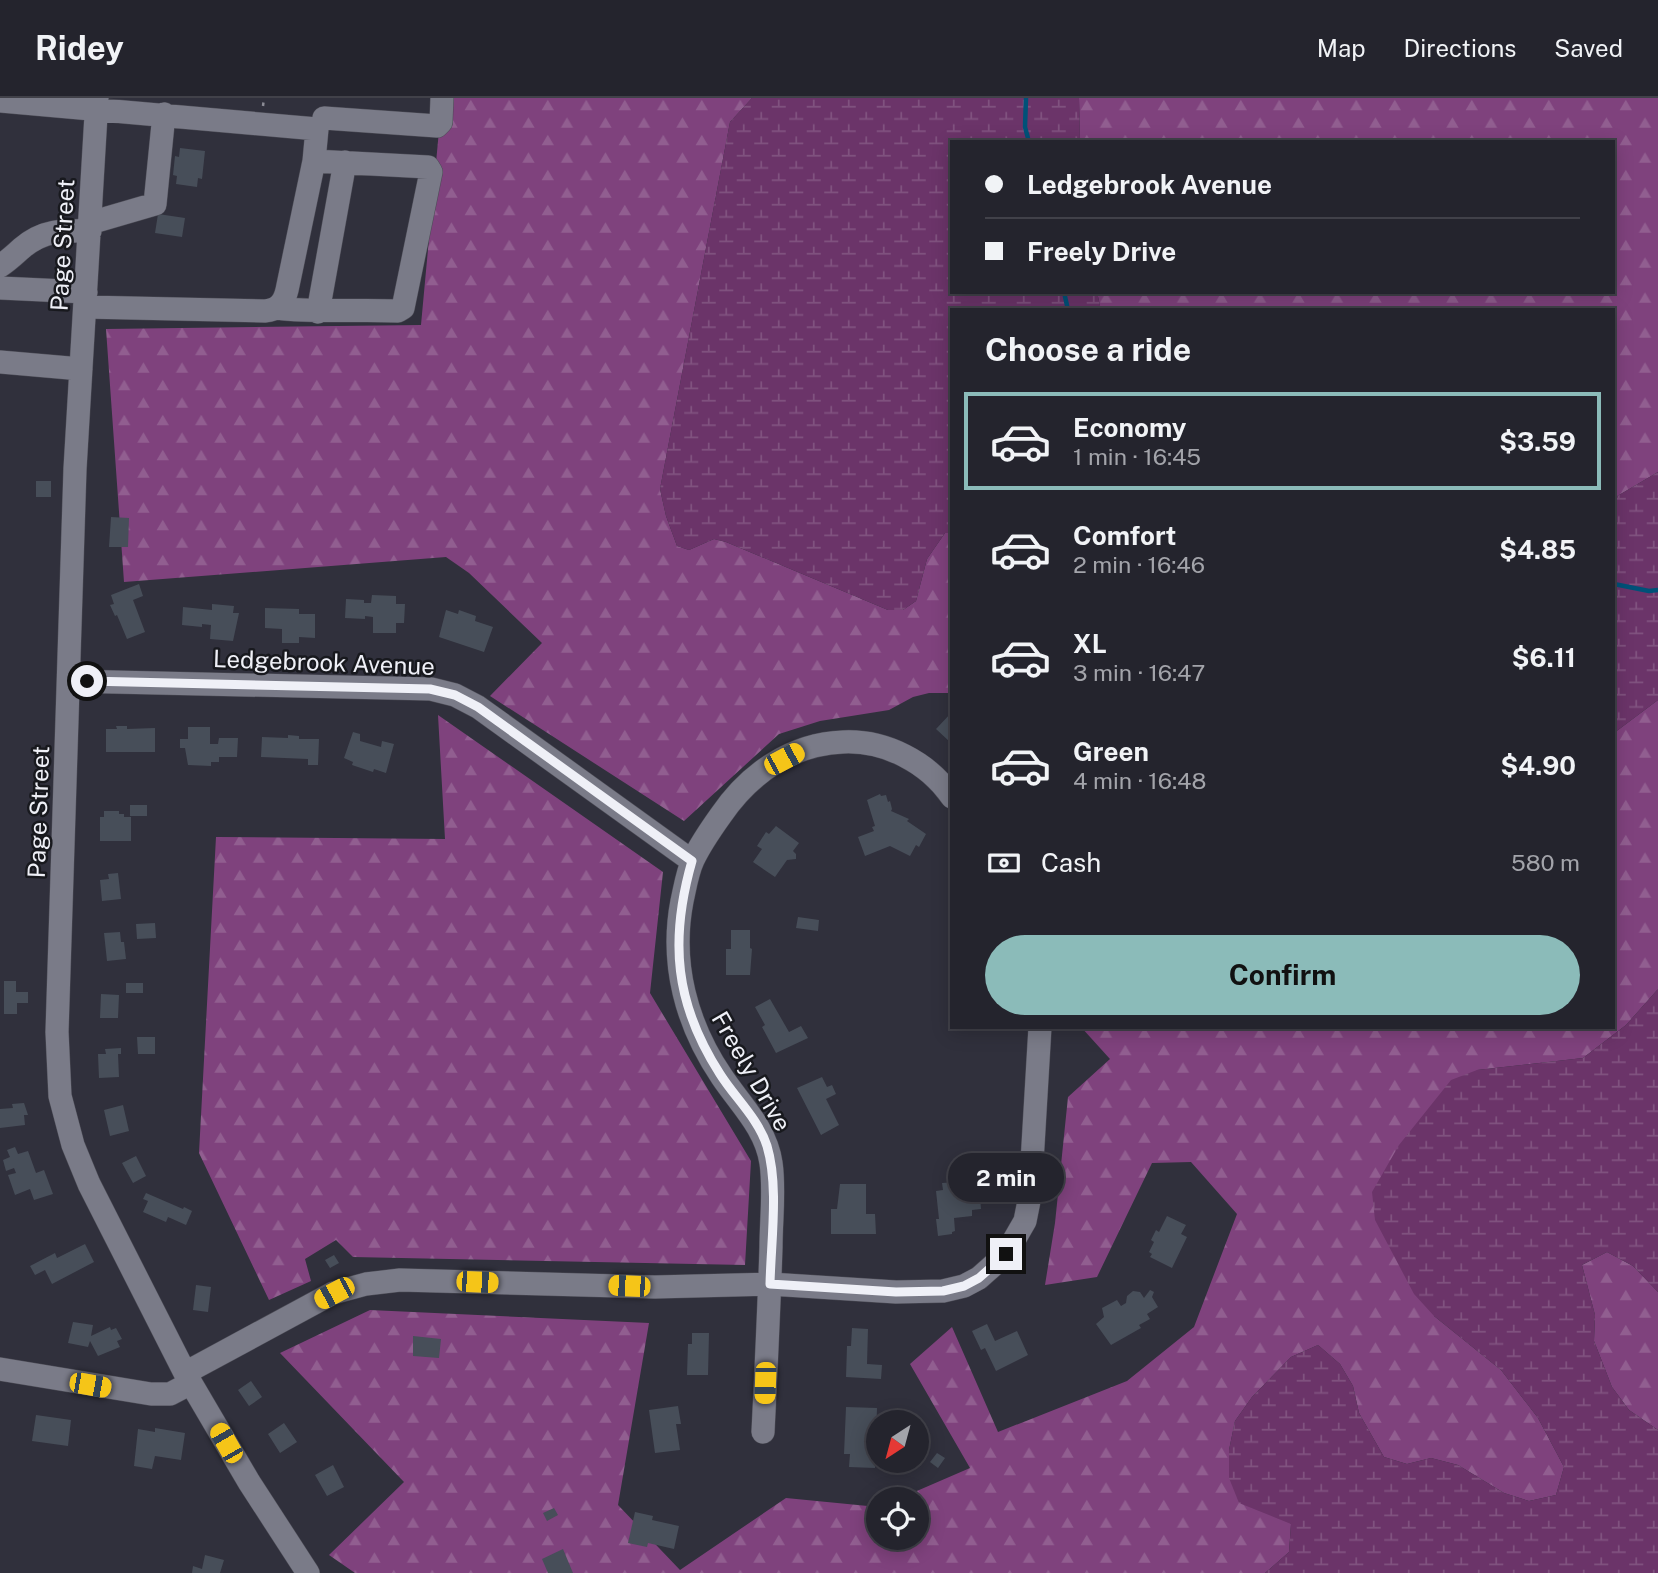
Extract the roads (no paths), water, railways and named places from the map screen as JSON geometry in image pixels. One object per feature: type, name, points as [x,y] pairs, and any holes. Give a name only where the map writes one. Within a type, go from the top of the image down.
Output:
[{"type":"street","points":[[0,101],[97,103],[164,114],[324,115],[437,126],[441,122],[442,98]]},
{"type":"street","name":"Page Street","points":[[97,103],[75,469],[57,1032],[60,1096],[73,1145],[89,1184],[188,1378],[249,1482],[308,1573]]},
{"type":"street","points":[[0,266],[28,243],[48,233],[60,229],[90,227],[155,204],[164,114]]},
{"type":"street","points":[[277,308],[284,300],[287,290],[324,115]]},
{"type":"street","points":[[0,288],[85,299],[265,311],[277,308],[318,312],[356,309],[398,311],[403,308],[431,172],[428,166],[314,161]]},
{"type":"street","points":[[318,312],[345,162]]},
{"type":"street","points":[[0,362],[81,369]]},
{"type":"street","name":"Ledgebrook Avenue","points":[[69,681],[430,689],[455,695],[478,707],[692,861]]},
{"type":"street","name":"Freely Drive","points":[[763,1433],[772,1185],[766,1143],[754,1119],[721,1076],[702,1043],[686,1005],[677,941],[680,911],[692,861],[727,806],[749,780],[797,752],[822,745],[844,742],[870,744],[894,751],[917,762],[950,795]]},
{"type":"street","points":[[0,1369],[151,1394],[170,1394],[188,1378],[334,1293],[366,1284],[400,1280],[655,1287],[770,1284],[921,1292],[964,1286],[992,1268],[1006,1254],[1017,1238],[1028,1209],[1040,1029]]},
{"type":"waterway","points":[[1026,98],[1025,127],[1028,140]]},
{"type":"waterway","points":[[1064,294],[1068,308]]},
{"type":"waterway","points":[[1615,584],[1649,591],[1658,590]]}]
